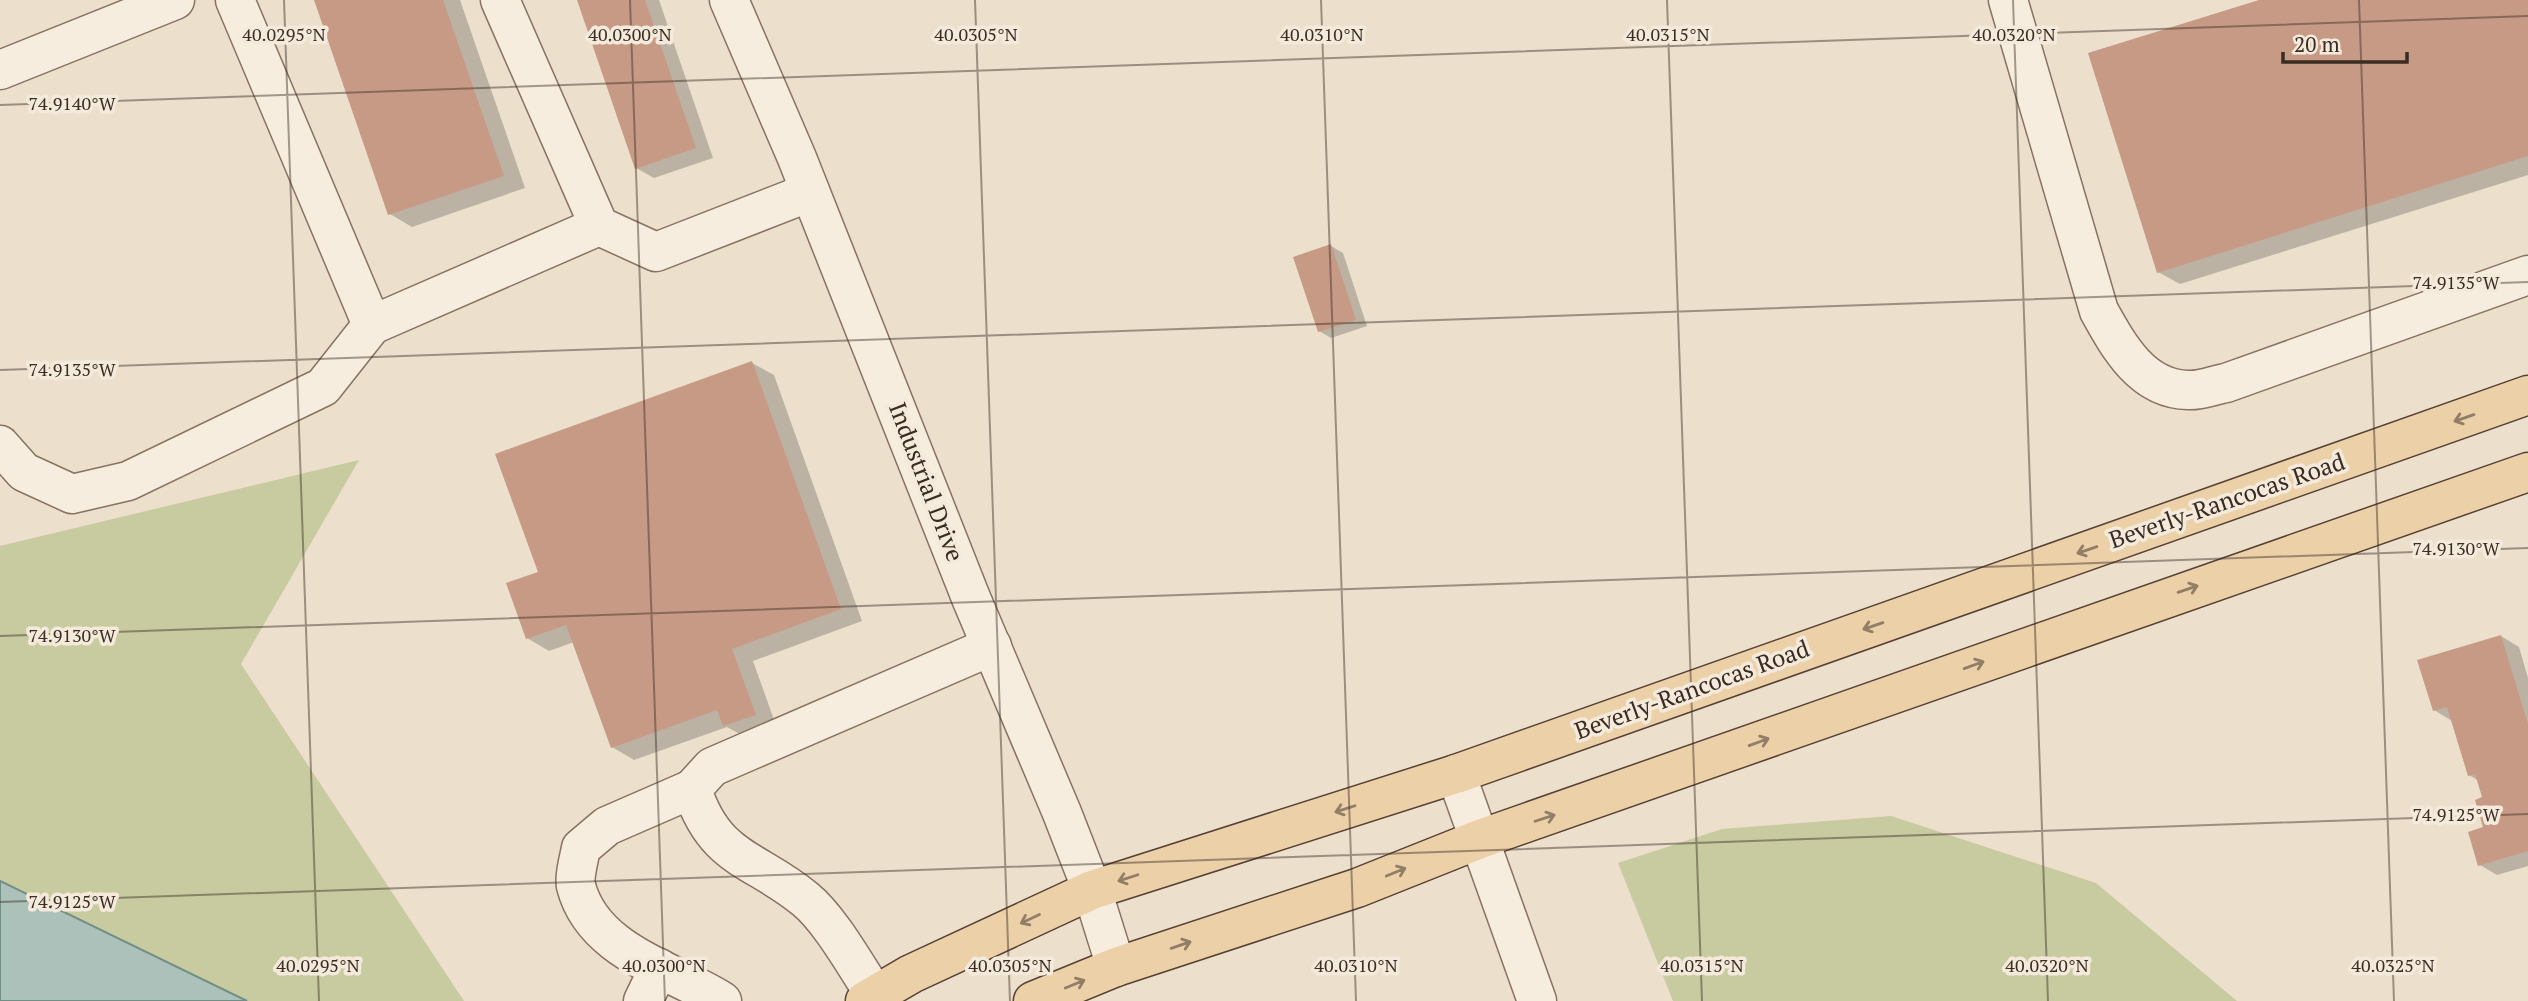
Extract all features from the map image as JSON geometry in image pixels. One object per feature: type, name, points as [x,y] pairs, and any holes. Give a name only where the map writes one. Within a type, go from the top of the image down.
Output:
[{"type":"main road","name":"Beverly-Rancocas Road","points":[[870,998],[911,974],[1092,890],[1456,774],[2528,395]]},
{"type":"main road","points":[[1034,1001],[1116,967],[1357,888],[1480,839],[2528,472]]},
{"type":"street","points":[[0,70],[176,0]]},
{"type":"street","points":[[235,0],[372,325]]},
{"type":"street","points":[[500,0],[599,226],[656,252],[810,192]]},
{"type":"street","name":"Industrial Drive","points":[[729,0],[810,192],[1092,890],[1116,967]]},
{"type":"street","points":[[2008,0],[2099,311],[2119,348],[2154,383],[2189,390],[2226,383],[2528,275]]},
{"type":"street","points":[[0,445],[24,472],[72,494],[128,481],[323,387],[372,325],[599,226]]},
{"type":"street","points":[[722,1001],[651,985],[635,957],[590,919],[575,884],[581,848],[607,826],[692,789],[712,767],[992,646]]},
{"type":"street","points":[[1456,774],[1537,1001]]},
{"type":"street","points":[[692,789],[701,817],[738,858],[806,899],[870,998]]},
{"type":"green space","points":[[359,460],[241,664],[464,1001],[247,1001],[0,881],[0,546]]},
{"type":"green space","points":[[1891,816],[2096,883],[2237,1001],[1673,1001],[1618,863],[1722,829]]},
{"type":"water","points":[[0,881],[247,1001],[0,1001]]},
{"type":"building","points":[[314,0],[443,0],[504,176],[388,215]]},
{"type":"building","points":[[577,0],[645,0],[696,148],[635,169]]},
{"type":"building","points":[[2259,0],[2528,0],[2528,156],[2157,273],[2088,53]]},
{"type":"building","points":[[1331,244],[1356,320],[1318,332],[1293,257]]},
{"type":"building","points":[[752,361],[841,609],[732,649],[756,715],[723,726],[717,710],[611,748],[566,625],[526,639],[506,583],[538,572],[495,454]]},
{"type":"building","points":[[2501,635],[2528,724],[2528,851],[2478,866],[2468,832],[2483,827],[2475,800],[2482,797],[2475,774],[2468,776],[2447,707],[2433,711],[2417,660]]}]
